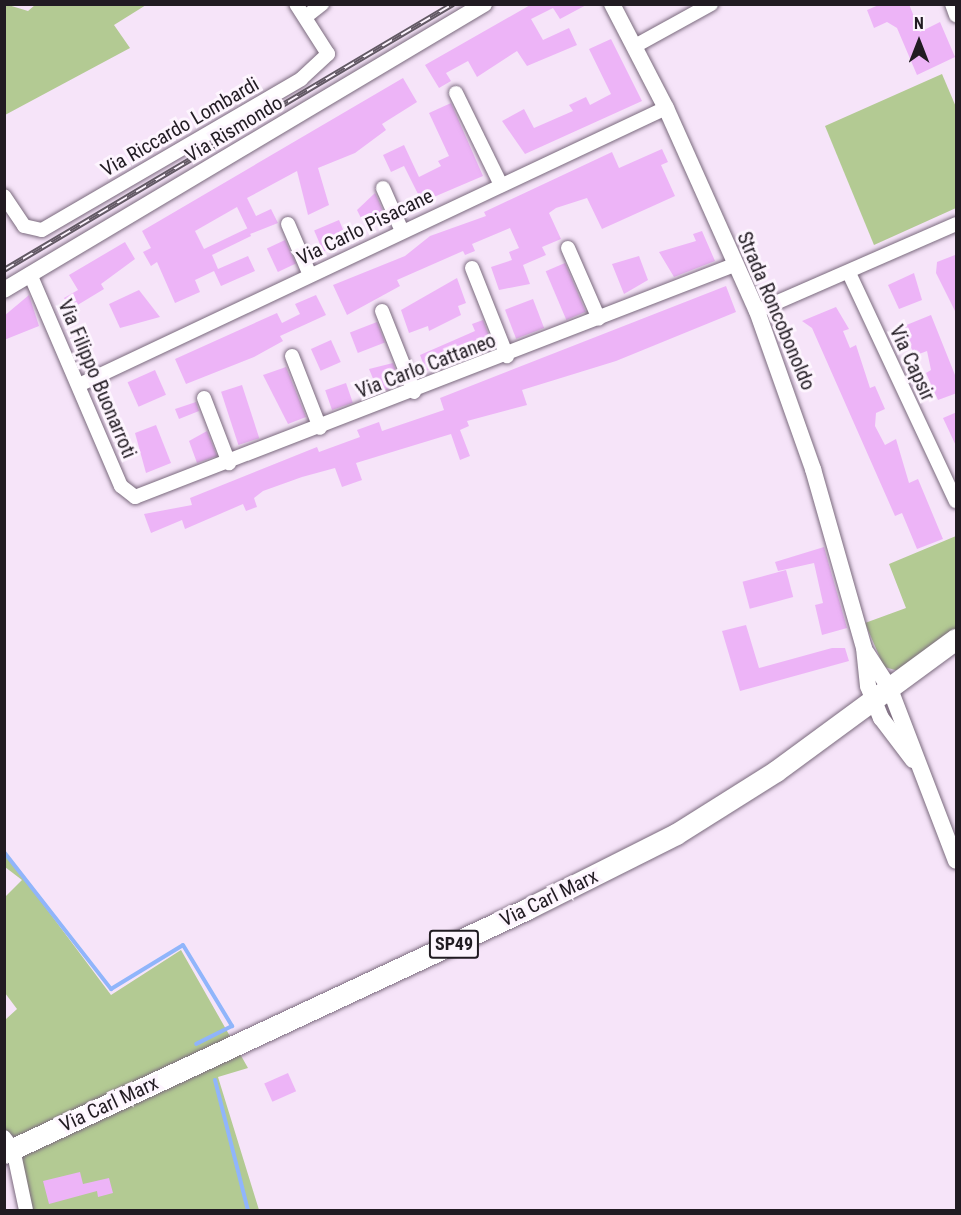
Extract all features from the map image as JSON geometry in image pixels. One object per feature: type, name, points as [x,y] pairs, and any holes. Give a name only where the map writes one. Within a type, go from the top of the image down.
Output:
[{"type":"main road","name":"Via Carl Marx","points":[[7,1146],[527,909],[676,834],[882,695],[957,639]]},
{"type":"street","name":"Via Riccardo Lombardi","points":[[4,196],[24,226],[42,230],[301,79],[328,54],[308,15],[296,4]]},
{"type":"street","points":[[308,15],[322,4]]},
{"type":"street","name":"Via Rismondo","points":[[4,290],[484,4]]},
{"type":"street","name":"Strada Roncobonoldo","points":[[612,4],[666,108],[757,311],[797,416],[864,648],[882,695],[957,861]]},
{"type":"street","points":[[635,46],[711,4]]},
{"type":"street","points":[[952,4],[957,15]]},
{"type":"street","points":[[456,93],[500,183]]},
{"type":"street","name":"Via Carlo Pisacane","points":[[81,384],[500,183],[666,108]]},
{"type":"street","points":[[383,188],[402,231]]},
{"type":"street","points":[[288,224],[310,275]]},
{"type":"street","points":[[757,311],[849,273],[957,224]]},
{"type":"street","points":[[568,248],[599,320]]},
{"type":"street","name":"Via Carlo Cattaneo","points":[[130,497],[230,463],[735,266]]},
{"type":"street","points":[[472,268],[507,356]]},
{"type":"street","name":"Via Capsir","points":[[849,273],[957,501]]},
{"type":"street","name":"Via Filippo Buonarroti","points":[[30,274],[130,497]]},
{"type":"street","points":[[382,311],[414,392]]},
{"type":"street","points":[[292,356],[320,428]]},
{"type":"street","points":[[204,398],[230,463]]},
{"type":"street","points":[[7,1146],[26,1210]]},
{"type":"green space","points":[[5,4],[28,11],[35,5],[146,5],[114,25],[130,48],[5,115]]},
{"type":"green space","points":[[942,74],[956,107],[956,208],[874,245],[825,126]]},
{"type":"green space","points":[[956,536],[956,629],[899,671],[884,667],[865,623],[906,608],[889,564]]},
{"type":"green space","points":[[4,852],[111,995],[181,950],[248,1068],[218,1077],[259,1210],[23,1210],[4,1148],[5,1020],[17,1009],[5,993],[5,897],[22,880],[5,867]]},
{"type":"building","points":[[532,4],[588,4],[560,19],[553,8],[531,19],[543,40],[569,28],[577,45],[527,66],[517,51],[477,77],[468,61],[446,73],[451,81],[439,88],[425,65]]},
{"type":"building","points":[[881,4],[909,4],[920,32],[940,22],[955,57],[917,75],[897,28],[887,22],[874,28],[867,10]]},
{"type":"building","points":[[611,39],[642,101],[525,154],[502,121],[524,109],[534,128],[573,111],[569,105],[586,97],[590,105],[611,94],[589,49]]},
{"type":"building","points":[[403,78],[417,102],[382,124],[386,130],[355,153],[318,168],[329,205],[308,215],[297,171],[247,198],[256,216],[271,209],[278,223],[250,234],[251,236],[212,255],[218,269],[248,256],[255,271],[221,286],[214,271],[195,280],[200,292],[175,303],[157,262],[151,266],[143,252],[151,248],[142,231]],"holes":[[[237,207],[247,228],[204,249],[195,231]]]},
{"type":"building","points":[[451,103],[483,176],[422,202],[404,166],[391,172],[383,155],[404,145],[419,177],[441,166],[438,161],[449,156],[429,113]]},
{"type":"building","points":[[662,149],[668,162],[661,165],[675,196],[602,229],[587,198],[556,208],[549,213],[561,239],[542,247],[546,255],[523,265],[530,284],[499,290],[491,267],[512,260],[509,252],[519,248],[510,228],[472,244],[475,251],[465,255],[463,251],[397,280],[400,286],[347,315],[333,285],[405,256],[430,236],[486,216],[484,212],[612,152],[619,168]]},
{"type":"building","points":[[375,193],[386,217],[365,226],[357,210]]},
{"type":"building","points":[[339,220],[348,241],[323,252],[314,231]]},
{"type":"building","points":[[702,231],[715,261],[674,277],[659,252],[696,241],[693,234]]},
{"type":"building","points":[[285,240],[296,264],[278,272],[267,248]]},
{"type":"building","points":[[125,242],[135,259],[101,284],[104,289],[71,309],[64,298],[78,290],[69,275]]},
{"type":"building","points":[[955,255],[957,315],[936,273],[937,262]]},
{"type":"building","points":[[639,256],[648,280],[624,294],[612,264]]},
{"type":"building","points":[[565,263],[586,312],[566,320],[546,271]]},
{"type":"building","points":[[914,273],[922,300],[899,309],[888,285]]},
{"type":"building","points":[[457,278],[466,303],[458,306],[461,315],[429,331],[428,326],[409,333],[401,310]]},
{"type":"building","points":[[726,286],[736,312],[616,361],[522,390],[527,405],[467,421],[469,426],[460,430],[470,456],[460,460],[451,434],[356,463],[362,480],[342,487],[335,468],[263,491],[254,498],[257,507],[246,511],[243,504],[185,529],[182,520],[151,533],[144,514],[192,505],[190,498],[317,447],[319,452],[360,437],[357,430],[379,422],[382,431],[444,410],[440,398]]},
{"type":"building","points":[[139,290],[160,317],[120,328],[109,304]]},
{"type":"building","points":[[29,295],[39,326],[4,340],[4,316]]},
{"type":"building","points":[[316,295],[326,315],[280,336],[283,341],[254,357],[186,384],[175,359],[277,313],[282,323],[300,314],[295,304]]},
{"type":"building","points":[[533,299],[544,328],[516,339],[505,310]]},
{"type":"building","points":[[836,307],[849,329],[843,331],[850,348],[856,345],[870,388],[875,386],[885,409],[876,413],[875,426],[885,445],[896,439],[909,483],[918,479],[943,539],[917,549],[902,513],[895,516],[812,328],[802,321]]},
{"type":"building","points":[[931,315],[957,380],[957,393],[938,400],[926,373],[931,370],[927,351],[914,356],[904,326]]},
{"type":"building","points":[[483,320],[494,348],[469,357],[467,352],[426,371],[420,355],[475,331],[472,324]]},
{"type":"building","points":[[377,322],[385,343],[358,353],[350,332]]},
{"type":"building","points":[[331,340],[341,362],[321,371],[311,349]]},
{"type":"building","points":[[393,363],[401,384],[379,393],[369,369]]},
{"type":"building","points":[[286,367],[306,417],[288,424],[263,375]]},
{"type":"building","points":[[155,370],[166,395],[139,407],[128,382]]},
{"type":"building","points":[[346,383],[353,403],[332,410],[325,390]]},
{"type":"building","points":[[242,385],[259,438],[238,445],[221,392]]},
{"type":"building","points":[[196,402],[199,411],[179,419],[175,409]]},
{"type":"building","points":[[957,412],[957,448],[943,418]]},
{"type":"building","points":[[156,425],[171,463],[146,473],[135,433]]},
{"type":"building","points":[[207,431],[217,456],[197,463],[189,441]]},
{"type":"building","points":[[824,547],[847,628],[822,635],[815,605],[823,603],[814,563],[778,571],[775,562]]},
{"type":"building","points":[[786,570],[793,597],[750,609],[743,582]]},
{"type":"building","points":[[746,625],[759,668],[832,648],[845,648],[849,661],[740,691],[722,631]]},
{"type":"building","points":[[288,1073],[296,1091],[272,1102],[264,1084]]},
{"type":"building","points":[[80,1172],[83,1184],[109,1178],[113,1193],[98,1197],[97,1191],[49,1204],[43,1181]]},
{"type":"waterway","points":[[4,852],[111,989],[183,945],[232,1026],[196,1044]]},
{"type":"waterway","points":[[215,1080],[248,1210]]},
{"type":"railway","points":[[4,270],[453,4]]}]
